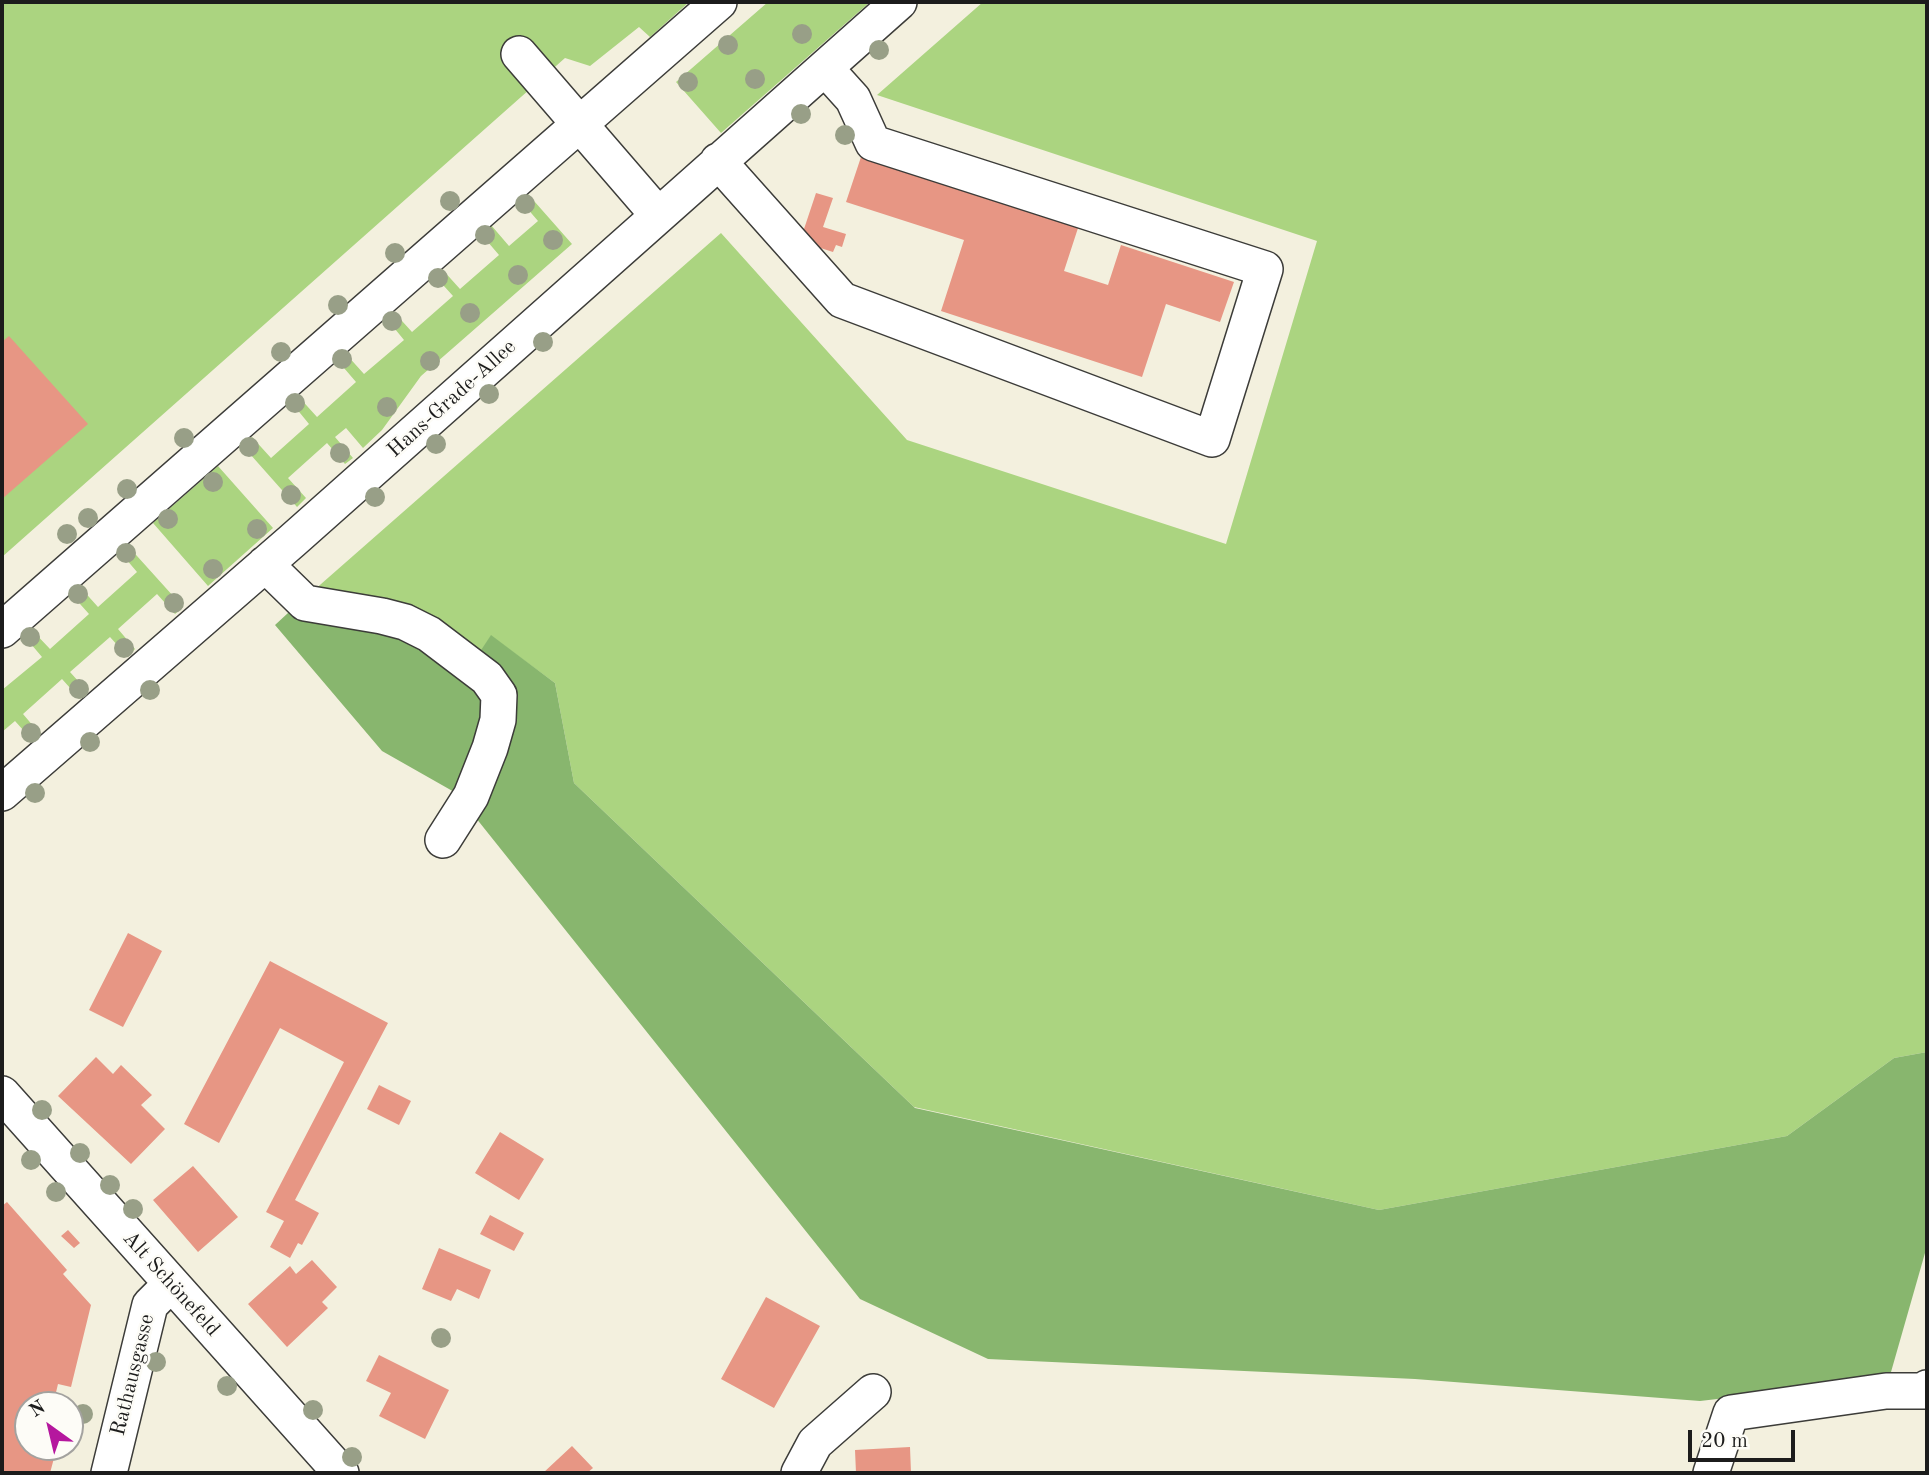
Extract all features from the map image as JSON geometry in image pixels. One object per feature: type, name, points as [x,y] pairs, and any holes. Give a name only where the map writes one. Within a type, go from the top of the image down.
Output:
[{"type":"street","points":[[2,630],[719,2]]},
{"type":"street","name":"Hans-Grade-Allee","points":[[2,793],[265,564],[899,2]]},
{"type":"street","points":[[519,54],[658,215]]},
{"type":"street","points":[[718,161],[842,300],[1212,439],[1265,269],[873,143],[853,99],[825,68]]},
{"type":"street","points":[[265,564],[305,603],[405,622],[429,634],[487,677],[499,695],[498,720],[490,748],[471,796],[443,840]]},
{"type":"street","name":"Alt Schönefeld","points":[[2,1094],[341,1473]]},
{"type":"street","name":"Rathausgasse","points":[[109,1473],[150,1305],[171,1284]]},
{"type":"street","points":[[1711,1473],[1731,1413],[1886,1391],[1927,1390]]},
{"type":"street","points":[[799,1473],[815,1443],[873,1392]]},
{"type":"green space","points":[[2,2],[689,2],[650,37],[639,27],[590,66],[565,58],[2,557]]},
{"type":"green space","points":[[768,2],[870,2],[721,133],[676,82]]},
{"type":"green space","points":[[983,2],[1927,2],[1927,1052],[1894,1058],[1787,1136],[1379,1210],[914,1107],[574,783],[555,683],[491,636],[467,674],[288,613],[721,233],[907,440],[1226,544],[1317,241],[877,95]]},
{"type":"green space","points":[[527,193],[572,244],[421,376],[382,430],[363,448],[346,428],[335,437],[353,458],[345,464],[327,443],[288,478],[306,498],[297,507],[242,445],[252,437],[271,458],[309,424],[291,402],[298,396],[317,417],[356,382],[338,361],[346,354],[364,374],[404,340],[386,318],[393,311],[412,332],[453,296],[434,275],[442,269],[460,289],[499,255],[481,234],[491,225],[509,246],[538,221],[520,200]]},
{"type":"green space","points":[[218,466],[273,528],[208,586],[153,523]]},
{"type":"green space","points":[[128,546],[183,607],[175,614],[157,594],[118,629],[135,649],[128,657],[110,637],[70,672],[88,692],[80,699],[62,679],[23,714],[40,734],[33,741],[15,721],[2,732],[2,690],[42,657],[25,637],[32,630],[50,649],[89,614],[72,595],[81,588],[98,607],[137,572],[120,552]]},
{"type":"green space","points":[[288,613],[406,638],[466,673],[491,635],[555,683],[574,783],[915,1108],[1379,1210],[1787,1136],[1894,1058],[1927,1052],[1927,1246],[1889,1379],[1700,1401],[1415,1379],[988,1359],[860,1299],[456,793],[382,751],[275,625]]},
{"type":"building","points":[[861,157],[1078,228],[1064,271],[1108,285],[1121,245],[1234,282],[1220,322],[1166,304],[1142,377],[941,311],[964,240],[846,202]]},
{"type":"building","points":[[816,193],[833,198],[823,227],[846,234],[842,247],[836,245],[833,252],[808,244],[811,238],[802,235]]},
{"type":"building","points":[[9,336],[88,424],[2,499],[2,342]]},
{"type":"building","points":[[128,933],[162,951],[123,1027],[89,1010]]},
{"type":"building","points":[[270,961],[388,1023],[295,1200],[319,1213],[302,1245],[298,1243],[290,1258],[270,1247],[284,1221],[266,1212],[344,1062],[280,1028],[219,1143],[184,1124]]},
{"type":"building","points":[[96,1057],[113,1074],[121,1065],[152,1095],[141,1105],[165,1129],[131,1164],[58,1096]]},
{"type":"building","points":[[379,1085],[411,1101],[399,1125],[367,1109]]},
{"type":"building","points":[[500,1132],[544,1159],[519,1200],[475,1173]]},
{"type":"building","points":[[193,1166],[238,1217],[198,1252],[153,1200]]},
{"type":"building","points":[[7,1202],[67,1270],[63,1274],[91,1305],[71,1387],[58,1384],[56,1391],[14,1391],[14,1461],[53,1461],[50,1473],[2,1473],[2,1206]]},
{"type":"building","points":[[490,1215],[524,1233],[514,1251],[480,1234]]},
{"type":"building","points":[[68,1230],[80,1243],[74,1248],[61,1236]]},
{"type":"building","points":[[439,1248],[491,1270],[479,1299],[457,1289],[451,1301],[422,1289]]},
{"type":"building","points":[[312,1260],[337,1287],[322,1302],[328,1308],[287,1347],[248,1304],[290,1266],[296,1274]]},
{"type":"building","points":[[766,1297],[820,1326],[774,1408],[721,1379]]},
{"type":"building","points":[[379,1355],[449,1390],[425,1439],[379,1416],[391,1393],[366,1381]]},
{"type":"building","points":[[572,1446],[593,1468],[587,1473],[543,1473]]},
{"type":"building","points":[[910,1447],[911,1473],[856,1473],[855,1450]]}]
